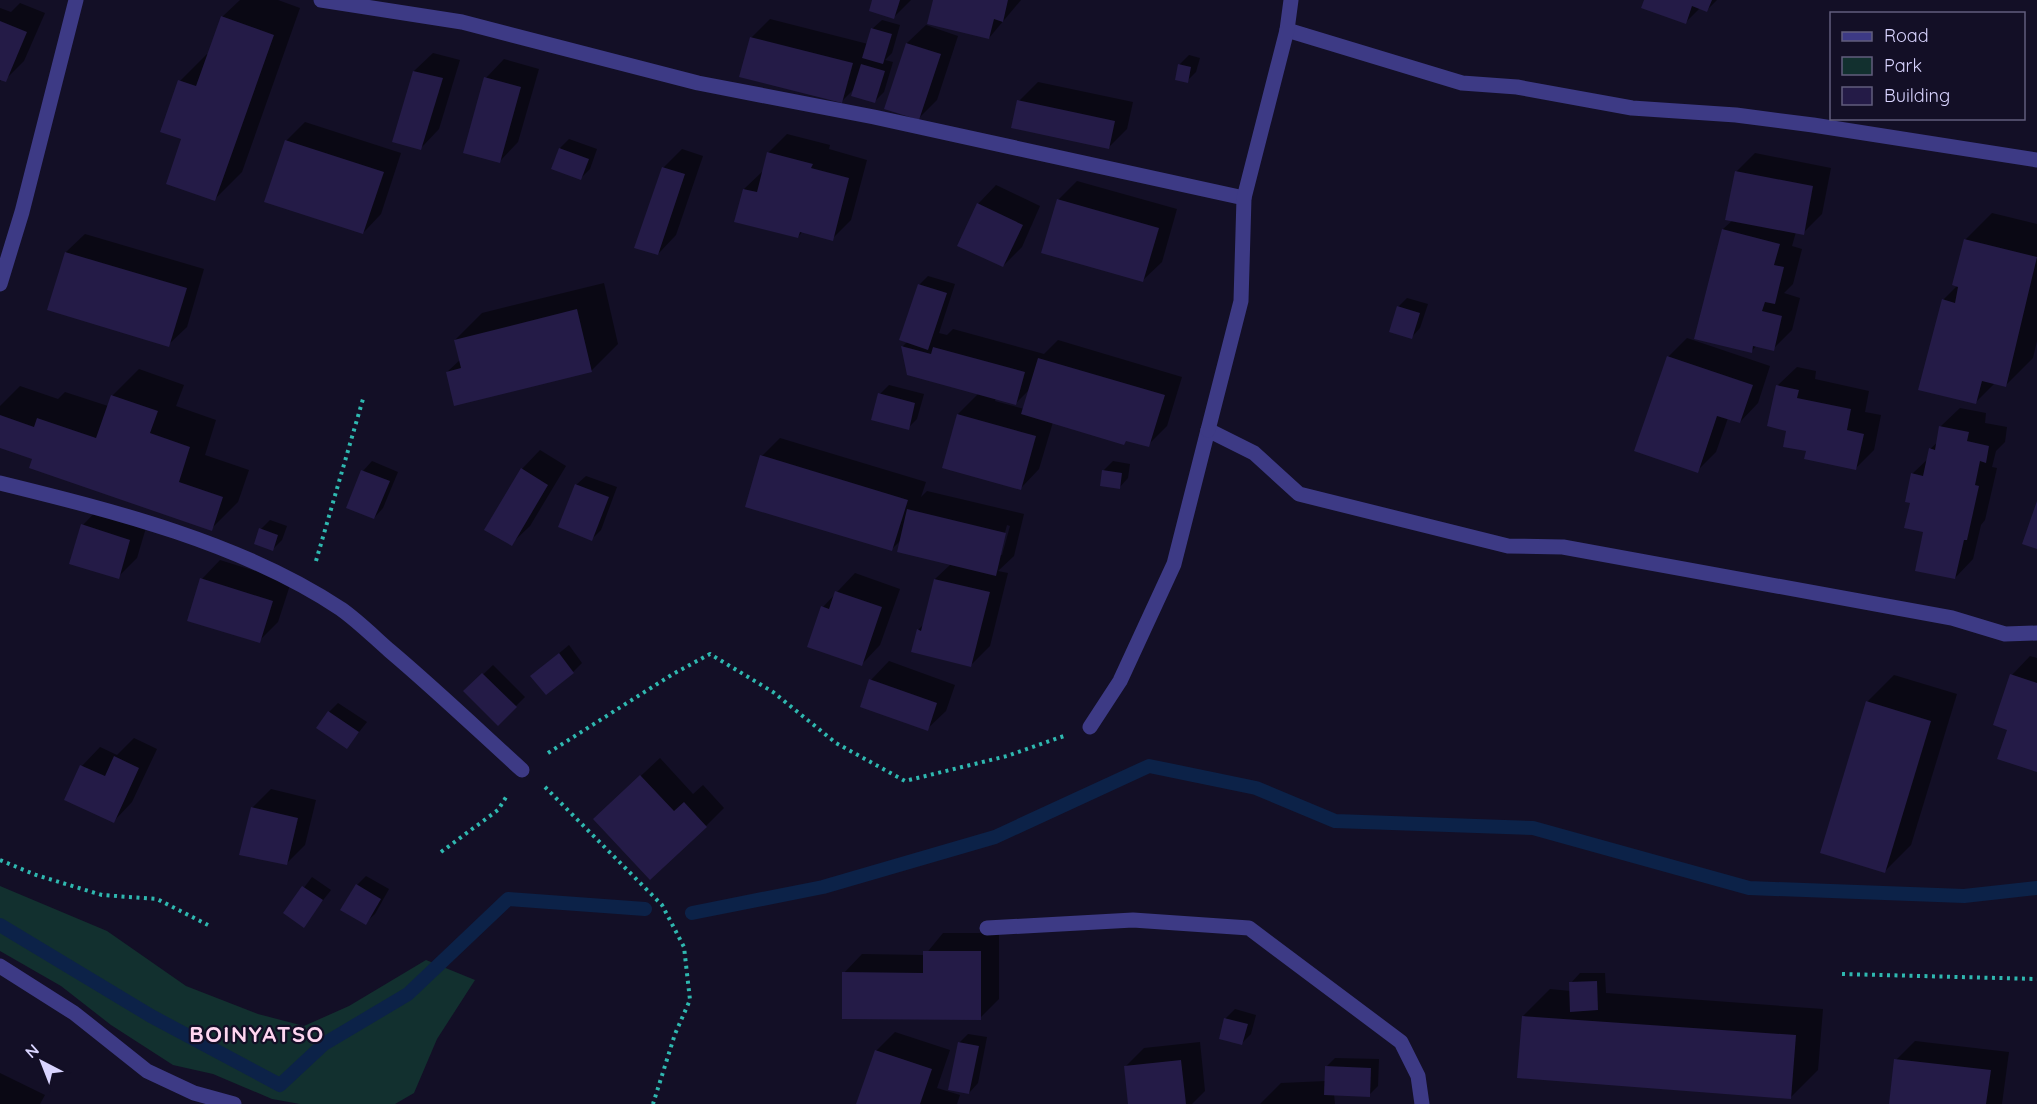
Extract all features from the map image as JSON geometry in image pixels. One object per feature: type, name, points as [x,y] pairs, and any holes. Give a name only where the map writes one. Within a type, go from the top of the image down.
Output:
[{"type":"street","points":[[0,284],[22,212],[76,0]]},
{"type":"street","points":[[321,0],[462,22],[698,83],[874,117],[1244,198]]},
{"type":"street","points":[[1090,727],[1119,681],[1174,564],[1241,301],[1244,198],[1287,30],[1291,0]]},
{"type":"street","points":[[1287,30],[1462,82],[1517,87],[1632,108],[1813,125],[2037,160]]},
{"type":"street","points":[[1208,430],[1254,453],[1299,494],[1508,546],[1563,547],[1952,618],[2005,634],[2037,633]]},
{"type":"street","points":[[0,483],[90,505],[231,552],[307,590],[342,610],[428,683],[522,770]]},
{"type":"street","points":[[987,928],[1133,920],[1249,928],[1401,1042],[1418,1076],[1422,1104]]},
{"type":"street","points":[[0,966],[74,1013],[147,1071],[194,1093],[234,1104]]},
{"type":"path","points":[[307,590],[363,399]]},
{"type":"path","points":[[441,852],[498,810],[522,770],[673,674],[710,654],[773,692],[836,743],[905,781],[1007,756],[1090,727]]},
{"type":"path","points":[[522,770],[555,795],[662,905],[684,946],[690,1000],[675,1034],[653,1104]]},
{"type":"path","points":[[0,860],[36,875],[102,895],[157,899],[208,925]]},
{"type":"path","points":[[1842,974],[2037,979]]},
{"type":"green space","points":[[0,886],[107,931],[186,986],[258,1014],[304,1026],[349,1006],[426,960],[475,980],[437,1039],[414,1093],[395,1104],[300,1104],[272,1099],[213,1074],[173,1065],[111,1025],[61,986],[0,951]]},
{"type":"building","points":[[872,0],[900,0],[894,19],[869,11]]},
{"type":"building","points":[[933,0],[1008,0],[1003,22],[994,19],[989,39],[927,24]]},
{"type":"building","points":[[1644,0],[1712,0],[1707,12],[1692,6],[1686,24],[1641,8]]},
{"type":"building","points":[[221,16],[274,35],[215,201],[166,184],[181,139],[160,132],[178,80],[196,86]]},
{"type":"building","points":[[0,21],[27,32],[6,82],[0,80]]},
{"type":"building","points":[[871,28],[892,34],[883,64],[862,58]]},
{"type":"building","points":[[750,37],[853,63],[842,103],[739,77]]},
{"type":"building","points":[[906,43],[941,54],[919,120],[884,109]]},
{"type":"building","points":[[861,64],[885,71],[875,103],[851,96]]},
{"type":"building","points":[[1178,64],[1191,67],[1188,83],[1175,80]]},
{"type":"building","points":[[413,71],[443,78],[421,150],[392,142]]},
{"type":"building","points":[[484,77],[521,87],[500,163],[463,153]]},
{"type":"building","points":[[1017,100],[1115,121],[1109,149],[1011,128]]},
{"type":"building","points":[[285,140],[384,172],[363,234],[264,202]]},
{"type":"building","points":[[559,148],[589,159],[581,180],[551,169]]},
{"type":"building","points":[[767,152],[813,164],[811,168],[849,178],[833,241],[800,232],[798,238],[734,222],[743,189],[757,192]]},
{"type":"building","points":[[662,167],[685,174],[658,255],[634,248]]},
{"type":"building","points":[[1735,171],[1813,186],[1804,235],[1725,220]]},
{"type":"building","points":[[1057,199],[1159,228],[1143,282],[1041,253]]},
{"type":"building","points":[[977,203],[1023,225],[1003,267],[957,246]]},
{"type":"building","points":[[1722,229],[1780,244],[1774,265],[1784,267],[1775,304],[1765,302],[1762,311],[1782,316],[1774,351],[1753,346],[1752,353],[1694,339]]},
{"type":"building","points":[[1964,239],[2037,257],[2006,387],[1982,381],[1976,404],[1918,390],[1942,299],[1955,303],[1958,287],[1952,285]]},
{"type":"building","points":[[65,252],[187,288],[169,347],[47,310]]},
{"type":"building","points":[[918,284],[947,293],[928,350],[899,340]]},
{"type":"building","points":[[1397,306],[1420,313],[1412,339],[1389,332]]},
{"type":"building","points":[[577,309],[592,372],[454,406],[446,372],[461,368],[454,340]]},
{"type":"building","points":[[901,346],[931,354],[933,347],[1025,372],[1016,405],[907,375]]},
{"type":"building","points":[[1667,356],[1753,385],[1740,423],[1717,416],[1698,473],[1634,451]]},
{"type":"building","points":[[1038,358],[1165,395],[1149,447],[1126,441],[1124,445],[1021,414]]},
{"type":"building","points":[[1776,385],[1799,390],[1797,398],[1851,409],[1847,430],[1864,434],[1856,470],[1804,459],[1806,451],[1783,447],[1786,431],[1767,426]]},
{"type":"building","points":[[878,393],[915,403],[909,430],[871,420]]},
{"type":"building","points":[[111,395],[158,411],[150,433],[190,447],[179,482],[223,497],[212,531],[29,468],[32,459],[0,448],[0,415],[34,427],[37,418],[96,438]]},
{"type":"building","points":[[957,414],[1036,436],[1021,490],[942,468]]},
{"type":"building","points":[[1939,426],[1969,432],[1967,441],[1989,446],[1986,463],[1980,461],[1975,485],[1979,486],[1967,540],[1964,540],[1955,579],[1915,571],[1923,532],[1904,528],[1910,503],[1905,502],[1911,473],[1923,476],[1929,448],[1935,450]]},
{"type":"building","points":[[760,455],[908,500],[892,551],[745,507]]},
{"type":"building","points":[[521,468],[548,485],[512,546],[484,530]]},
{"type":"building","points":[[361,470],[390,481],[374,519],[346,508]]},
{"type":"building","points":[[1102,470],[1122,473],[1120,489],[1100,486]]},
{"type":"building","points":[[575,484],[609,497],[592,541],[558,527]]},
{"type":"building","points":[[2037,501],[2037,549],[2022,544]]},
{"type":"building","points":[[907,509],[1006,533],[996,576],[897,552]]},
{"type":"building","points":[[81,524],[130,540],[119,579],[69,564]]},
{"type":"building","points":[[259,528],[278,535],[273,551],[254,544]]},
{"type":"building","points":[[200,578],[273,601],[260,643],[187,621]]},
{"type":"building","points":[[934,579],[990,592],[971,667],[911,652],[917,629],[921,631]]},
{"type":"building","points":[[835,591],[882,607],[862,666],[807,647],[821,606],[829,609]]},
{"type":"building","points":[[559,653],[574,673],[546,695],[530,676]]},
{"type":"building","points":[[482,673],[517,707],[498,726],[463,691]]},
{"type":"building","points":[[2010,674],[2037,683],[2037,772],[1997,759],[2007,730],[1993,725]]},
{"type":"building","points":[[869,679],[937,703],[928,731],[860,707]]},
{"type":"building","points":[[1866,701],[1931,721],[1885,873],[1820,853]]},
{"type":"building","points":[[328,711],[359,732],[347,749],[316,728]]},
{"type":"building","points":[[114,756],[139,768],[114,823],[64,800],[80,765],[105,776]]},
{"type":"building","points":[[640,775],[674,811],[684,802],[707,827],[650,880],[593,819]]},
{"type":"building","points":[[251,807],[298,818],[287,865],[239,855]]},
{"type":"building","points":[[356,884],[381,899],[366,925],[340,910]]},
{"type":"building","points":[[302,886],[323,900],[304,928],[283,913]]},
{"type":"building","points":[[923,951],[981,951],[981,1020],[842,1019],[842,972],[923,973]]},
{"type":"building","points":[[1597,981],[1598,1010],[1570,1012],[1569,982]]},
{"type":"building","points":[[1522,1016],[1796,1035],[1791,1099],[1517,1078]]},
{"type":"building","points":[[1224,1018],[1248,1024],[1242,1045],[1219,1039]]},
{"type":"building","points":[[958,1042],[979,1046],[969,1094],[948,1090]]},
{"type":"building","points":[[875,1050],[932,1069],[920,1104],[856,1104]]},
{"type":"building","points":[[1894,1059],[1991,1070],[1986,1104],[1889,1104]]},
{"type":"building","points":[[1181,1060],[1186,1104],[1128,1104],[1124,1066]]},
{"type":"building","points":[[1325,1066],[1371,1068],[1370,1097],[1324,1095]]},
{"type":"waterway","points":[[692,913],[823,887],[995,837],[1149,766],[1256,788],[1335,821],[1533,828],[1749,888],[1964,896],[2037,888]]},
{"type":"waterway","points":[[0,925],[151,1016],[280,1085],[324,1044],[408,994],[508,899],[645,909]]},
{"type":"district","name":"BOINYATSO","points":[[257,1034]]}]
